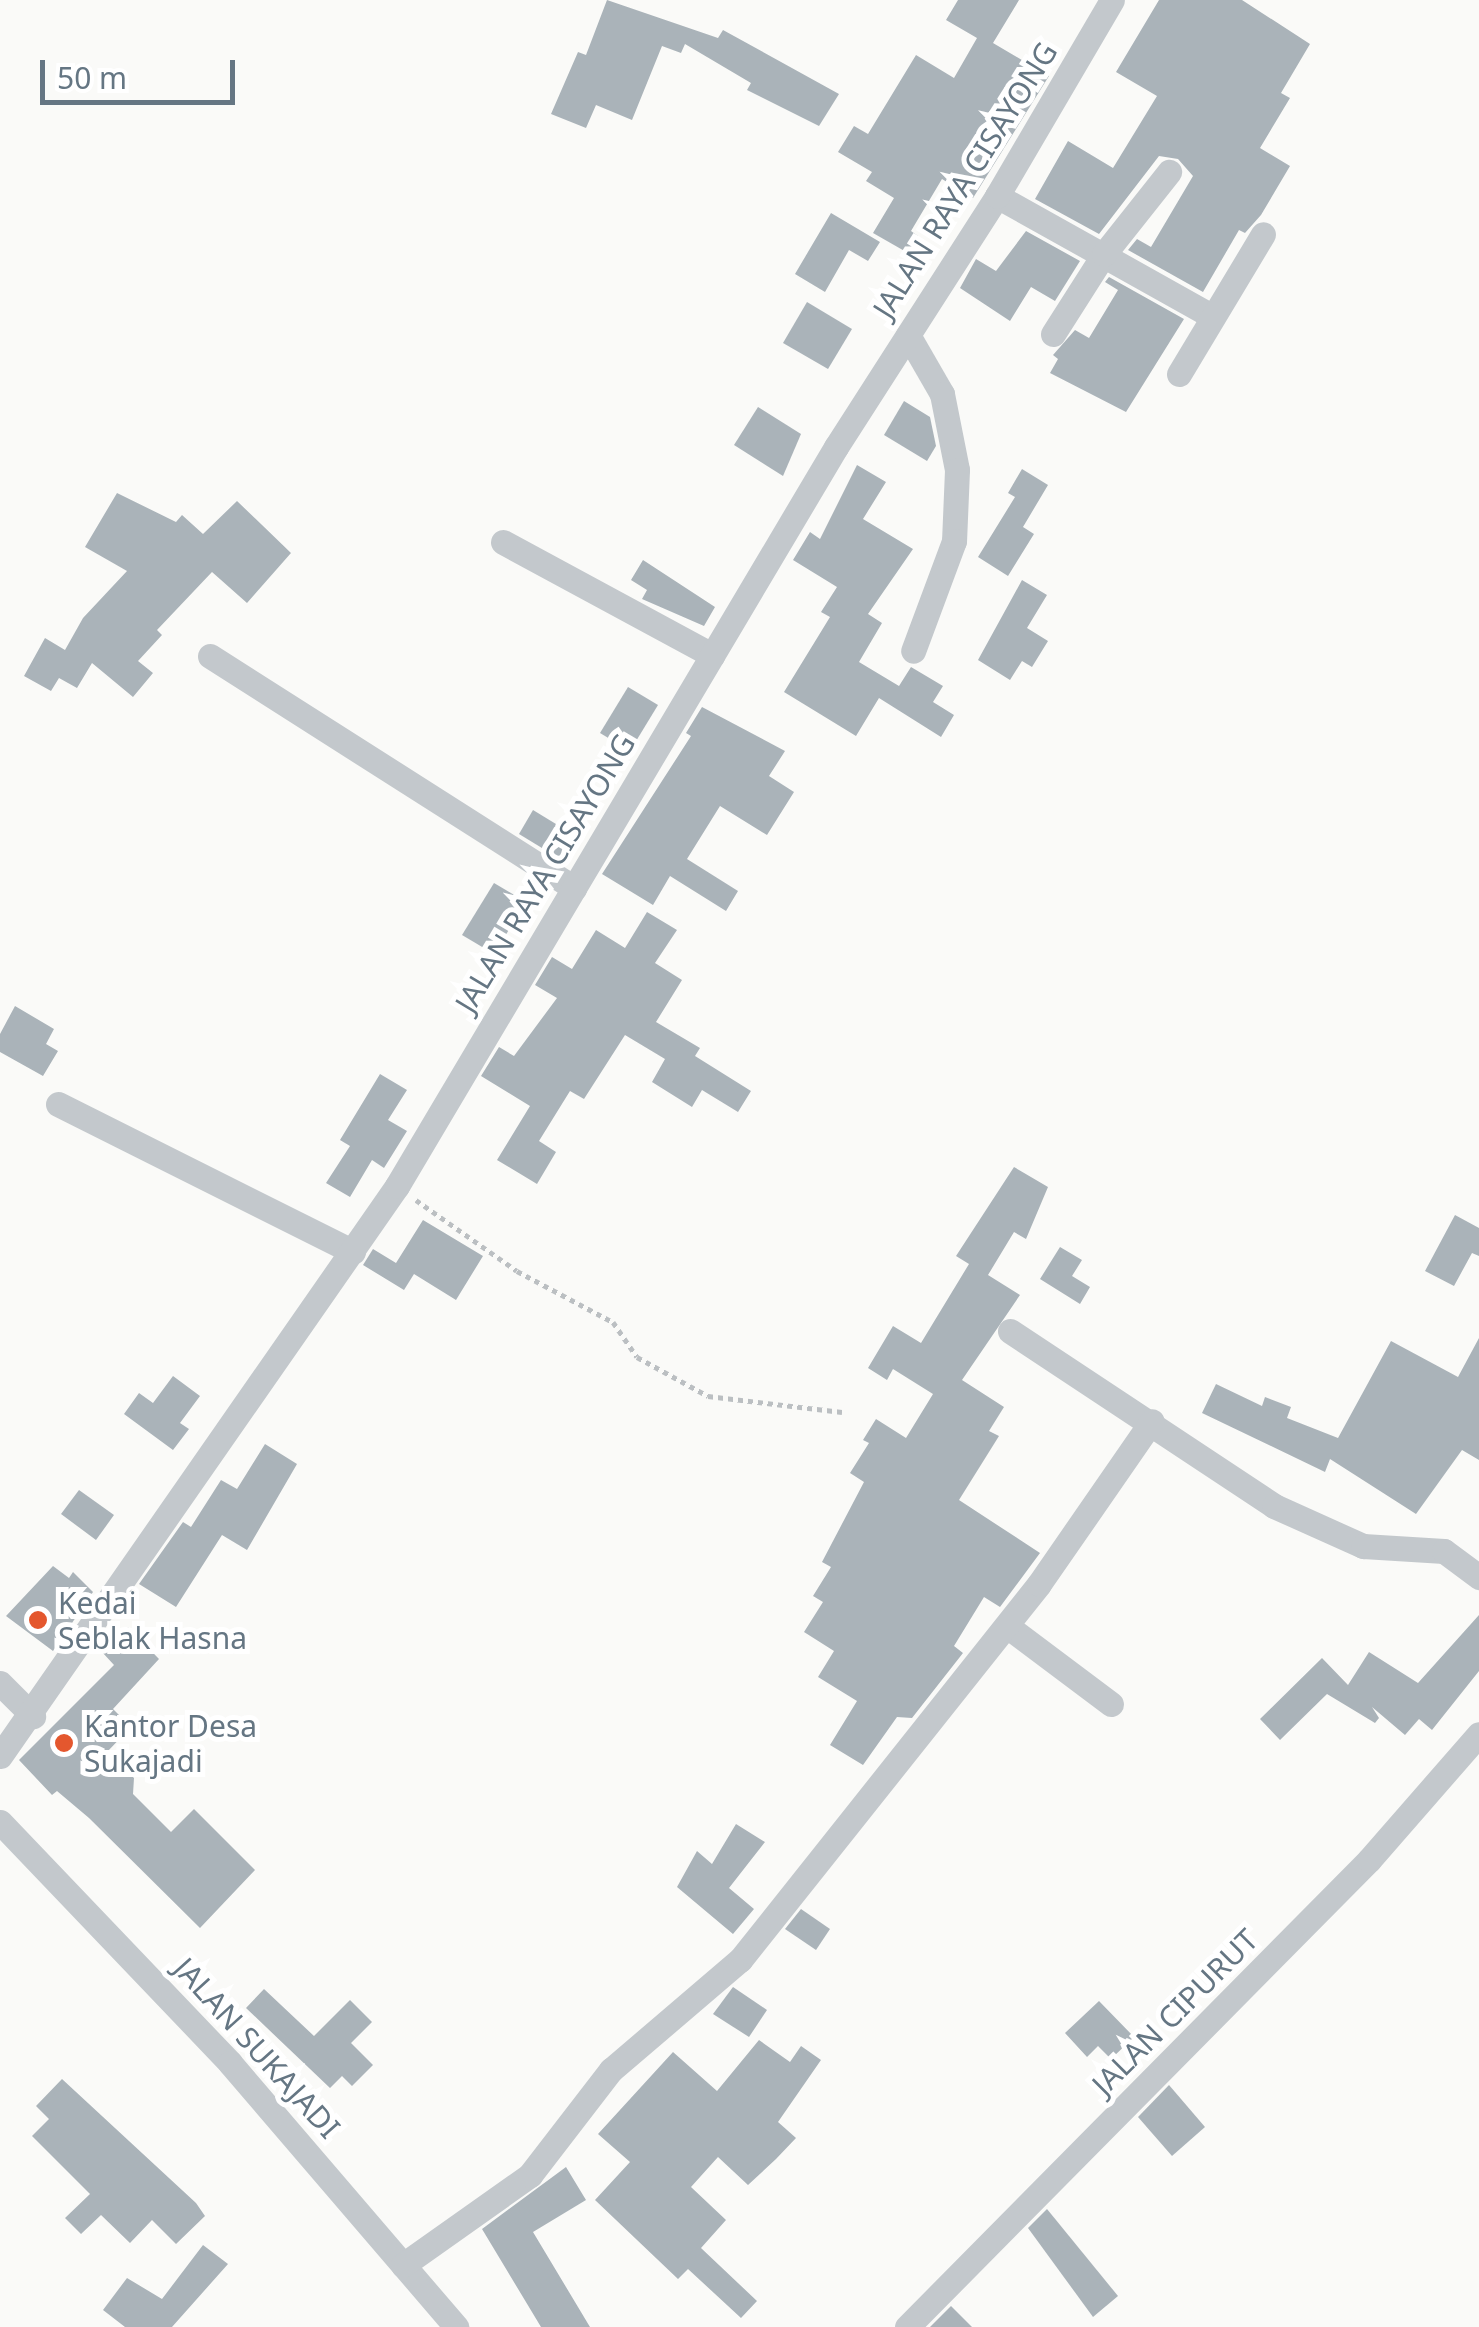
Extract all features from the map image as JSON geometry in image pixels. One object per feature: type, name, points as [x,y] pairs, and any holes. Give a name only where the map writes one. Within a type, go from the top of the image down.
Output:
[{"type":"street","name":"JALAN RAYA CISAYONG","points":[[0,1756],[33,1716],[398,1186],[712,655],[997,196],[1112,0]]},
{"type":"street","points":[[1053,334],[1104,254],[1169,172]]},
{"type":"street","points":[[997,196],[1210,316]]},
{"type":"street","points":[[1178,374],[1263,234]]},
{"type":"street","points":[[908,336],[942,394],[957,470],[954,541],[912,651]]},
{"type":"street","points":[[503,542],[712,655]]},
{"type":"street","points":[[210,656],[574,888]]},
{"type":"street","points":[[58,1104],[353,1252]]},
{"type":"street","points":[[1010,1330],[1152,1421],[1274,1506],[1363,1546],[1444,1551],[1479,1577]]},
{"type":"street","points":[[403,2265],[530,2175],[611,2070],[740,1960],[1007,1626],[1152,1421]]},
{"type":"street","points":[[1007,1626],[1110,1704]]},
{"type":"street","points":[[0,1683],[33,1716]]},
{"type":"street","name":"JALAN CIPURUT","points":[[907,2327],[1180,2057],[1476,1744]]},
{"type":"street","name":"JALAN SUKAJADI","points":[[0,1822],[230,2064],[456,2327]]},
{"type":"path","points":[[398,1186],[517,1271],[620,1326],[638,1357],[708,1396],[842,1412]]},
{"type":"building","points":[[607,0],[718,38],[723,30],[839,94],[819,126],[747,90],[751,83],[685,44],[681,53],[662,46],[632,120],[596,105],[586,128],[551,114],[578,52],[586,55]]},
{"type":"building","points":[[958,0],[1019,0],[993,43],[1049,76],[973,198],[942,179],[911,231],[918,236],[908,253],[873,233],[894,198],[866,181],[872,172],[838,152],[854,126],[868,134],[916,55],[954,78],[977,38],[946,20]]},
{"type":"building","points":[[1159,0],[1242,0],[1310,44],[1281,93],[1290,98],[1260,148],[1290,166],[1261,215],[1245,233],[1239,230],[1203,292],[1128,250],[1137,239],[1151,247],[1193,176],[1178,159],[1159,156],[1099,234],[1035,199],[1068,141],[1113,168],[1157,96],[1116,72]]},
{"type":"building","points":[[831,213],[880,242],[868,261],[849,250],[825,292],[795,274]]},
{"type":"building","points":[[1026,231],[1080,261],[1055,301],[1031,287],[1010,321],[960,288],[976,259],[996,271]]},
{"type":"building","points":[[1109,277],[1184,319],[1126,412],[1050,373],[1058,359],[1053,355],[1075,330],[1089,338],[1118,290],[1105,282]]},
{"type":"building","points":[[807,302],[852,329],[828,369],[783,343]]},
{"type":"building","points":[[904,401],[930,417],[936,446],[927,461],[884,435]]},
{"type":"building","points":[[758,407],[801,434],[783,476],[734,445]]},
{"type":"building","points":[[857,465],[886,482],[863,519],[913,549],[868,614],[882,623],[859,662],[899,686],[911,667],[943,686],[933,702],[954,715],[941,737],[879,698],[856,736],[784,692],[830,617],[821,612],[837,587],[793,560],[810,532],[820,539]]},
{"type":"building","points":[[1022,469],[1048,485],[1023,527],[1034,534],[1008,576],[978,557],[1015,497],[1008,493]]},
{"type":"building","points":[[117,493],[176,522],[182,515],[203,534],[237,501],[291,553],[247,603],[212,572],[157,630],[162,635],[138,661],[153,673],[133,697],[92,663],[77,688],[59,678],[51,691],[24,676],[45,638],[65,650],[83,618],[127,571],[85,547]]},
{"type":"building","points":[[643,560],[715,607],[704,626],[642,599],[647,590],[631,580]]},
{"type":"building","points":[[1022,580],[1047,595],[1027,628],[1048,641],[1032,667],[1022,661],[1010,680],[978,660]]},
{"type":"building","points":[[628,687],[658,705],[630,751],[600,733]]},
{"type":"building","points":[[702,707],[785,751],[769,776],[794,792],[767,835],[720,806],[687,859],[738,891],[726,911],[670,876],[653,905],[602,874],[691,736],[686,733]]},
{"type":"building","points":[[533,810],[574,835],[560,859],[519,834]]},
{"type":"building","points":[[494,883],[526,902],[494,954],[462,935]]},
{"type":"building","points":[[647,912],[677,930],[655,963],[682,980],[656,1022],[700,1048],[695,1056],[751,1091],[738,1112],[702,1090],[692,1107],[652,1082],[665,1059],[625,1035],[584,1099],[570,1091],[539,1141],[556,1152],[537,1184],[497,1160],[530,1106],[481,1076],[499,1047],[514,1056],[557,998],[535,985],[552,957],[572,969],[596,930],[625,948]]},
{"type":"building","points":[[15,1006],[54,1029],[46,1044],[58,1051],[43,1076],[0,1052],[0,1034]]},
{"type":"building","points":[[380,1074],[407,1090],[388,1120],[407,1131],[384,1168],[372,1160],[350,1197],[326,1183],[350,1146],[340,1140]]},
{"type":"building","points":[[1014,1167],[1048,1187],[1026,1239],[1014,1232],[988,1275],[1020,1295],[962,1380],[1004,1407],[989,1431],[999,1436],[959,1500],[1040,1553],[1000,1607],[984,1597],[954,1646],[963,1653],[912,1718],[897,1717],[863,1765],[830,1745],[857,1701],[818,1677],[834,1651],[804,1632],[823,1602],[813,1596],[831,1567],[822,1562],[864,1482],[850,1473],[869,1443],[863,1440],[876,1419],[906,1438],[933,1394],[893,1369],[887,1380],[868,1368],[893,1326],[921,1343],[969,1264],[956,1256]]},
{"type":"building","points":[[1455,1215],[1479,1228],[1479,1256],[1472,1253],[1454,1286],[1425,1271]]},
{"type":"building","points":[[423,1220],[483,1256],[456,1300],[414,1274],[404,1290],[363,1265],[373,1249],[396,1263]]},
{"type":"building","points":[[1060,1247],[1082,1260],[1072,1276],[1090,1287],[1080,1304],[1040,1279]]},
{"type":"building","points":[[1479,1338],[1479,1460],[1462,1450],[1416,1514],[1330,1459],[1325,1472],[1202,1413],[1216,1384],[1262,1406],[1265,1397],[1291,1407],[1287,1418],[1338,1438],[1391,1341],[1458,1377]]},
{"type":"building","points":[[173,1376],[200,1396],[180,1423],[189,1429],[173,1450],[124,1414],[139,1393],[153,1403]]},
{"type":"building","points":[[265,1444],[297,1464],[247,1550],[222,1535],[176,1607],[139,1584],[183,1522],[191,1527],[221,1480],[237,1489]]},
{"type":"building","points":[[79,1490],[114,1515],[96,1540],[61,1514]]},
{"type":"building","points":[[53,1566],[69,1578],[73,1572],[93,1592],[53,1651],[6,1616]]},
{"type":"building","points":[[1479,1615],[1479,1671],[1432,1730],[1419,1719],[1405,1735],[1372,1707],[1379,1718],[1375,1723],[1327,1694],[1280,1740],[1260,1719],[1322,1658],[1348,1685],[1369,1652],[1418,1683]]},
{"type":"building","points":[[128,1627],[159,1659],[113,1709],[131,1727],[107,1752],[134,1778],[133,1794],[171,1832],[194,1809],[255,1870],[200,1928],[89,1818],[57,1791],[52,1795],[19,1760],[114,1665],[102,1652]]},
{"type":"building","points":[[736,1824],[765,1842],[729,1888],[754,1909],[733,1934],[677,1887],[697,1851],[712,1864]]},
{"type":"building","points":[[801,1909],[830,1929],[816,1950],[785,1929]]},
{"type":"building","points":[[733,1987],[767,2010],[749,2037],[713,2014]]},
{"type":"building","points":[[264,1989],[314,2036],[350,2000],[372,2022],[351,2043],[373,2065],[352,2086],[342,2076],[330,2088],[246,2008]]},
{"type":"building","points":[[1099,2001],[1134,2037],[1111,2059],[1098,2046],[1087,2057],[1065,2033]]},
{"type":"building","points":[[759,2040],[790,2062],[801,2046],[821,2060],[778,2122],[796,2138],[776,2159],[748,2185],[718,2157],[691,2187],[726,2220],[701,2248],[757,2301],[741,2318],[688,2269],[678,2279],[595,2200],[630,2162],[598,2134],[673,2052],[717,2091]]},
{"type":"building","points":[[62,2079],[196,2203],[205,2216],[176,2244],[152,2220],[130,2243],[101,2215],[81,2234],[65,2218],[90,2194],[32,2136],[49,2119],[36,2106]]},
{"type":"building","points":[[1169,2085],[1205,2127],[1172,2156],[1138,2117]]},
{"type":"building","points":[[566,2167],[586,2200],[533,2232],[590,2327],[541,2327],[482,2229]]},
{"type":"building","points":[[1047,2209],[1118,2296],[1093,2317],[1028,2228]]},
{"type":"building","points":[[203,2245],[228,2264],[172,2327],[125,2327],[103,2310],[127,2278],[162,2299]]},
{"type":"building","points":[[951,2306],[972,2327],[930,2327]]},
{"type":"place","name":"Kedai Seblak Hasna","points":[[38,1620]]},
{"type":"place","name":"Kantor Desa Sukajadi","points":[[64,1743]]}]
